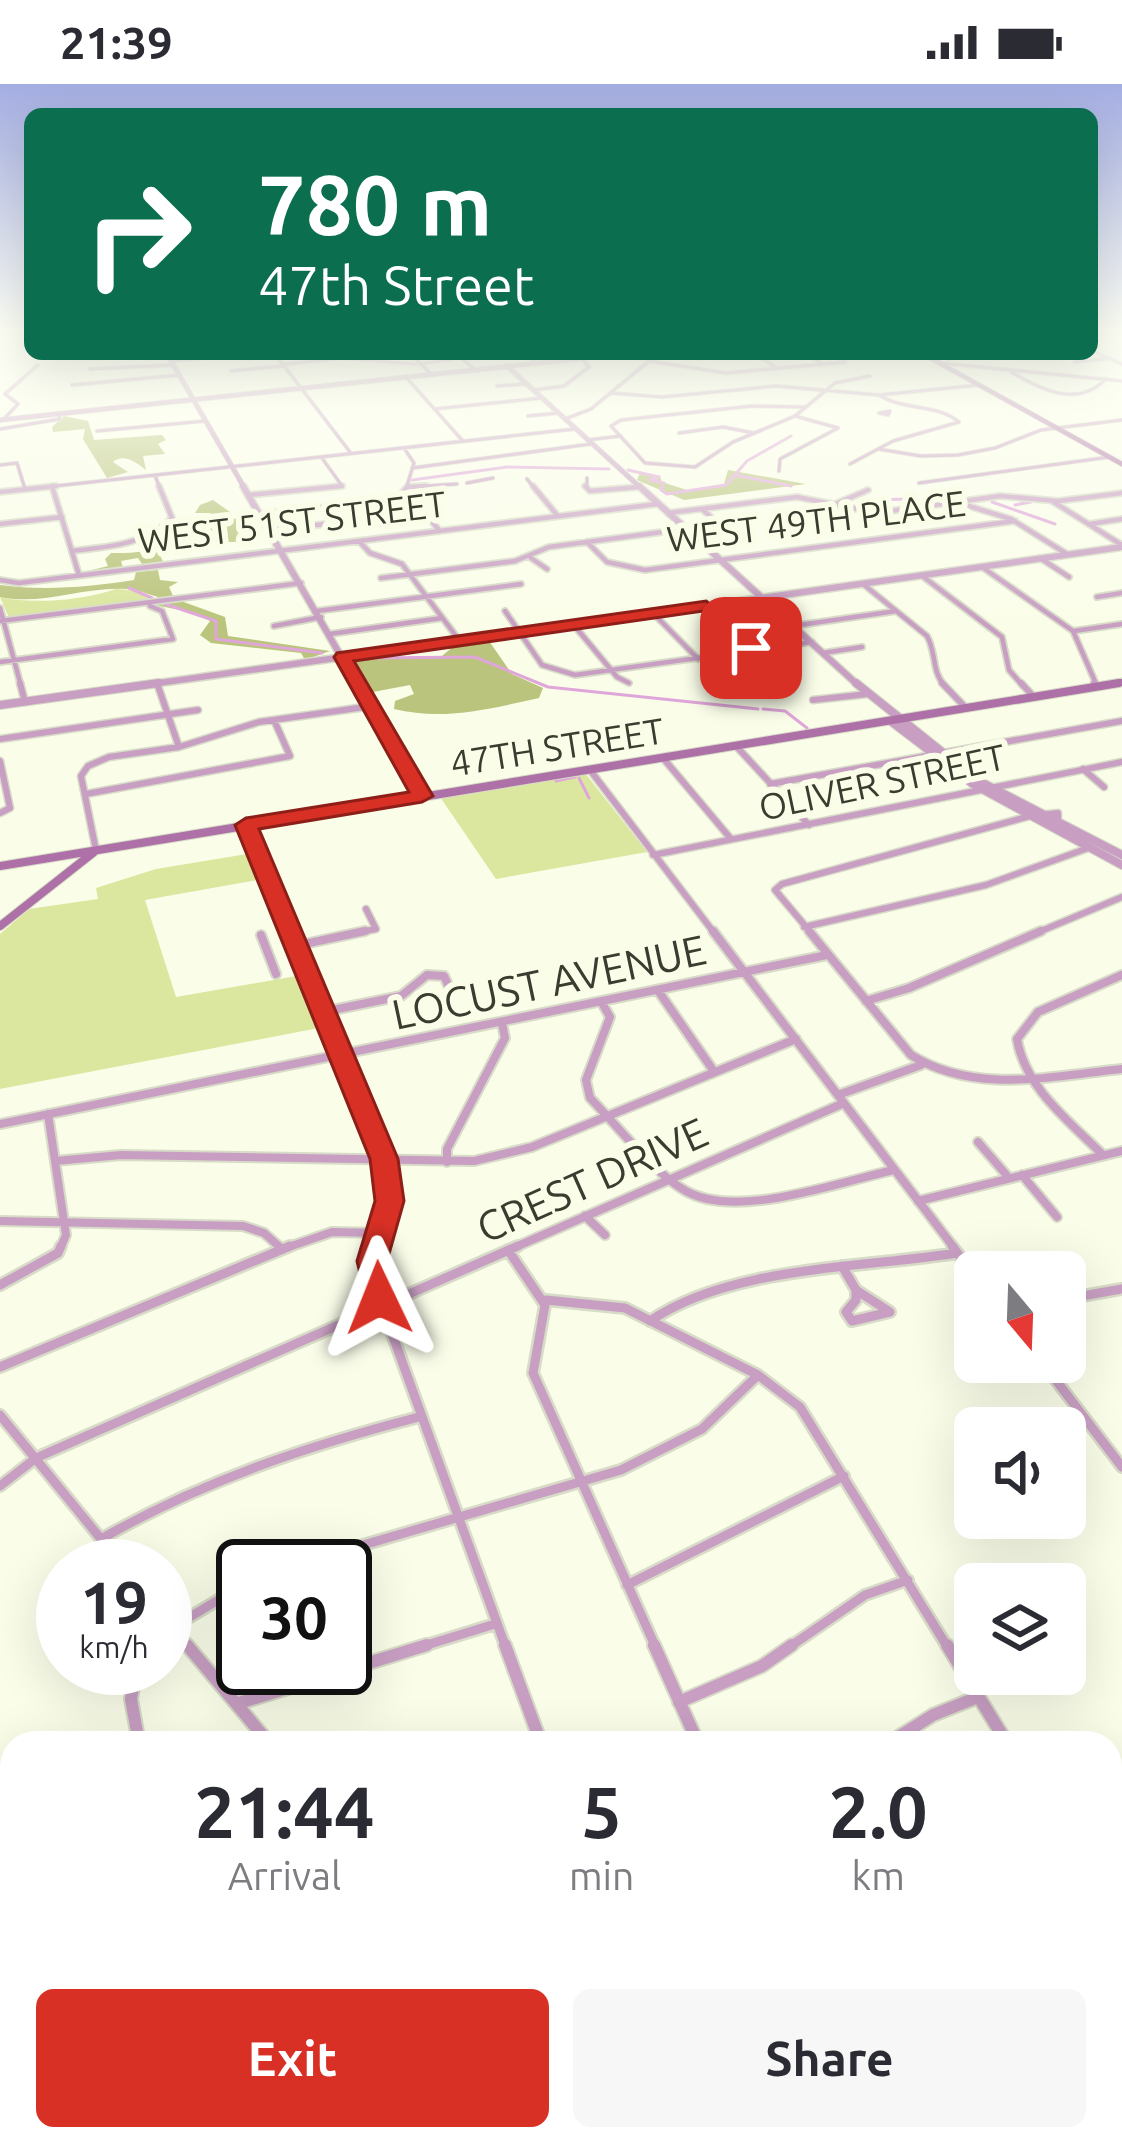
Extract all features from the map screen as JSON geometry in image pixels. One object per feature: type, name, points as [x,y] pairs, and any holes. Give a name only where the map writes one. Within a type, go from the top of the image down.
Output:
[{"type":"main road","points":[[1059,428],[1122,464]]},
{"type":"main road","name":"47TH STREET","points":[[0,866],[1122,682]]},
{"type":"main road","points":[[1,924],[96,850]]},
{"type":"main road","points":[[70,854],[78,864]]},
{"type":"street","points":[[97,431],[124,428]]},
{"type":"street","points":[[209,428],[422,796]]},
{"type":"street","points":[[332,428],[351,453]]},
{"type":"street","points":[[452,428],[463,441]]},
{"type":"street","points":[[613,428],[645,463],[691,467],[766,428]]},
{"type":"street","points":[[679,433],[712,428]]},
{"type":"street","points":[[731,428],[756,433]]},
{"type":"street","points":[[779,471],[780,459],[837,428]]},
{"type":"street","points":[[850,464],[937,428]]},
{"type":"street","points":[[878,449],[921,456],[958,455],[1056,428]]},
{"type":"street","points":[[0,491],[575,429],[895,718],[988,786],[1032,814],[1058,822],[1122,865]]},
{"type":"street","points":[[412,468],[621,436]]},
{"type":"street","points":[[404,448],[414,461],[406,477],[408,487]]},
{"type":"street","points":[[248,495],[342,486],[321,456]]},
{"type":"street","points":[[920,483],[1110,457]]},
{"type":"street","points":[[0,465],[17,463],[25,489]]},
{"type":"street","points":[[691,467],[695,476]]},
{"type":"street","points":[[72,551],[130,540],[168,525],[172,518],[154,475]]},
{"type":"street","points":[[440,531],[420,507],[401,495],[408,487],[493,478]]},
{"type":"street","points":[[586,478],[585,487],[594,492],[639,488]]},
{"type":"street","points":[[527,479],[558,516]]},
{"type":"street","points":[[52,486],[79,575]]},
{"type":"street","points":[[786,525],[806,521],[830,504],[868,490]]},
{"type":"street","points":[[668,514],[797,497],[876,513],[1006,496],[1052,501],[1122,493]]},
{"type":"street","points":[[1052,501],[1122,546]]},
{"type":"street","points":[[958,502],[1015,521],[1067,554]]},
{"type":"street","points":[[260,514],[358,504],[372,518],[269,531]]},
{"type":"street","name":"WEST 51ST STREET","points":[[3,581],[657,504]]},
{"type":"street","points":[[702,509],[729,532]]},
{"type":"street","points":[[0,524],[62,517]]},
{"type":"street","points":[[1089,524],[1122,519]]},
{"type":"street","name":"WEST 49TH PLACE","points":[[587,542],[605,561],[645,570],[1015,521]]},
{"type":"street","points":[[381,578],[529,557],[549,547],[685,529]]},
{"type":"street","points":[[897,533],[908,541]]},
{"type":"street","points":[[359,541],[370,553],[402,564],[459,640]]},
{"type":"street","points":[[0,705],[1122,546]]},
{"type":"street","points":[[529,557],[547,569]]},
{"type":"street","points":[[1040,558],[1069,578]]},
{"type":"street","points":[[982,567],[1072,632],[1082,646],[1084,671],[1097,686]]},
{"type":"street","points":[[921,575],[1002,638],[1009,670],[1033,696]]},
{"type":"street","points":[[3,621],[301,584]]},
{"type":"street","points":[[274,626],[319,614],[521,584]]},
{"type":"street","points":[[863,584],[927,637],[933,647],[935,675],[965,706]]},
{"type":"street","points":[[1097,597],[1122,593]]},
{"type":"street","points":[[0,662],[173,639],[162,611],[143,604]]},
{"type":"street","points":[[706,606],[754,651]]},
{"type":"street","points":[[1,609],[26,702]]},
{"type":"street","points":[[505,611],[542,665],[559,673],[612,672],[812,643]]},
{"type":"street","points":[[793,626],[896,611]]},
{"type":"street","points":[[653,613],[698,659]]},
{"type":"street","points":[[330,634],[442,618]]},
{"type":"street","points":[[573,624],[612,672],[629,683]]},
{"type":"street","points":[[1072,632],[1122,624]]},
{"type":"street","points":[[823,653],[862,647]]},
{"type":"street","points":[[157,683],[179,747]]},
{"type":"street","points":[[813,700],[868,694]]},
{"type":"street","points":[[96,850],[81,776],[94,762],[179,747],[274,720],[372,706]]},
{"type":"street","points":[[0,739],[198,710]]},
{"type":"street","points":[[895,718],[895,724],[926,754],[976,788],[1122,855]]},
{"type":"street","points":[[86,794],[290,756],[274,720]]},
{"type":"street","points":[[770,784],[1122,721]]},
{"type":"street","points":[[736,746],[811,826]]},
{"type":"street","points":[[663,758],[732,841]]},
{"type":"street","points":[[0,761],[10,808],[0,813]]},
{"type":"street","name":"OLIVER STREET","points":[[653,855],[1122,762]]},
{"type":"street","points":[[1083,769],[1104,788]]},
{"type":"street","points":[[590,770],[955,1251]]},
{"type":"street","points":[[1032,814],[872,862],[786,878],[776,885],[776,893],[922,1064],[957,1078],[1122,1070]]},
{"type":"street","points":[[246,825],[384,1159],[390,1190],[372,1261],[381,1306],[535,1731]]},
{"type":"street","points":[[804,927],[934,899],[1037,870],[1094,845]]},
{"type":"street","points":[[866,1000],[909,988],[1122,897]]},
{"type":"street","points":[[295,946],[376,929],[366,909]]},
{"type":"street","points":[[261,934],[276,974]]},
{"type":"street","name":"LOCUST AVENUE","points":[[0,1124],[827,955]]},
{"type":"street","points":[[322,1012],[401,996],[427,975],[444,976],[449,987]]},
{"type":"street","points":[[1103,1155],[1029,1075],[1017,1049],[1021,1028],[1029,1019],[1122,975]]},
{"type":"street","points":[[658,991],[713,1070]]},
{"type":"street","points":[[602,1003],[610,1017],[586,1088],[604,1116],[670,1179],[708,1201],[743,1204],[894,1170]]},
{"type":"street","points":[[447,1162],[447,1149],[506,1038],[502,1023]]},
{"type":"street","points":[[55,1161],[121,1155],[447,1162],[532,1147],[796,1039]]},
{"type":"street","name":"CREST DRIVE","points":[[0,1486],[36,1458],[922,1064]]},
{"type":"street","points":[[0,1285],[58,1253],[66,1235],[48,1114]]},
{"type":"street","points":[[978,1142],[1009,1178]]},
{"type":"street","points":[[918,1202],[1122,1151]]},
{"type":"street","points":[[1022,1175],[1057,1217]]},
{"type":"street","points":[[586,1216],[605,1235]]},
{"type":"street","points":[[0,1220],[254,1228],[282,1249]]},
{"type":"street","points":[[0,1367],[282,1249],[332,1232],[379,1233]]},
{"type":"street","points":[[508,1250],[546,1300],[547,1320],[535,1347],[533,1373],[692,1731]]},
{"type":"street","points":[[650,1321],[672,1304],[842,1266],[954,1253]]},
{"type":"street","points":[[842,1266],[856,1290],[856,1300],[846,1312],[852,1321],[890,1312],[856,1290]]},
{"type":"street","points":[[1086,1295],[1122,1289]]},
{"type":"street","points":[[546,1300],[601,1302],[650,1321],[758,1375],[800,1407],[1000,1731]]},
{"type":"street","points":[[372,1543],[582,1484],[662,1452],[702,1429],[758,1375]]},
{"type":"street","points":[[1058,1383],[1122,1467]]},
{"type":"street","points":[[0,1415],[101,1539],[201,1483],[257,1461],[419,1418]]},
{"type":"street","points":[[627,1585],[669,1570],[801,1490],[845,1476]]},
{"type":"street","points":[[679,1702],[761,1666],[866,1595],[908,1580]]},
{"type":"street","points":[[238,1703],[495,1624]]},
{"type":"street","points":[[192,1652],[260,1731]]},
{"type":"street","points":[[132,1695],[138,1731]]},
{"type":"street","points":[[908,1731],[979,1697]]},
{"type":"street","points":[[0,1903],[0,1914]]},
{"type":"green space","points":[[52,428],[90,428],[94,440],[162,435],[166,440],[158,444],[165,454],[143,456],[146,470],[130,460],[117,459],[113,462],[128,472],[107,478],[83,439],[85,429]]},
{"type":"green space","points":[[728,470],[806,484],[684,500],[637,480],[640,473],[660,476],[662,482],[690,491],[724,484]]},
{"type":"green space","points":[[213,500],[230,512],[225,519],[248,518],[248,526],[259,532],[260,541],[205,543],[160,555],[164,564],[142,564],[138,558],[121,561],[123,568],[84,572],[108,566],[105,559],[111,553],[140,552],[180,540],[211,513],[195,513],[200,505]]},
{"type":"green space","points":[[146,568],[145,577],[118,589],[137,591],[152,601],[9,618],[0,597],[34,601],[91,596],[141,578],[138,569]]},
{"type":"green space","points":[[158,570],[160,580],[178,582],[169,587],[174,598],[111,589],[32,599],[0,597],[0,585],[83,586],[134,580],[136,572]]},
{"type":"green space","points":[[181,601],[225,617],[228,636],[330,651],[305,660],[301,653],[211,643],[200,635],[210,621],[155,605]]},
{"type":"green space","points":[[489,641],[512,674],[543,688],[539,698],[449,714],[394,709],[395,701],[414,694],[410,685],[373,692],[355,660],[442,656],[455,645]]},
{"type":"green space","points":[[585,773],[647,852],[496,879],[440,797]]},
{"type":"green space","points":[[253,853],[263,879],[145,900],[176,997],[302,975],[324,1027],[0,1089],[0,934],[29,909],[98,899],[96,888],[156,869]]},
{"type":"waterway","points":[[628,470],[659,477],[649,480],[664,483],[661,490],[667,494],[726,485],[747,461],[791,436]]},
{"type":"waterway","points":[[412,480],[507,467],[609,469]]},
{"type":"waterway","points":[[735,475],[791,486]]},
{"type":"waterway","points":[[865,500],[911,499]]},
{"type":"waterway","points":[[992,502],[1055,524]]},
{"type":"waterway","points":[[1015,505],[1031,502]]},
{"type":"waterway","points":[[129,588],[152,598]]},
{"type":"waterway","points":[[162,603],[216,621],[216,639],[322,653]]},
{"type":"waterway","points":[[369,658],[475,657],[548,687],[758,709]]},
{"type":"waterway","points":[[763,709],[785,711],[807,728]]},
{"type":"waterway","points":[[556,781],[575,777]]},
{"type":"waterway","points":[[579,778],[589,798]]},
{"type":"route","points":[[379,1298],[372,1261],[389,1201],[384,1159],[246,825],[422,796],[343,657],[706,606],[751,648]]}]
